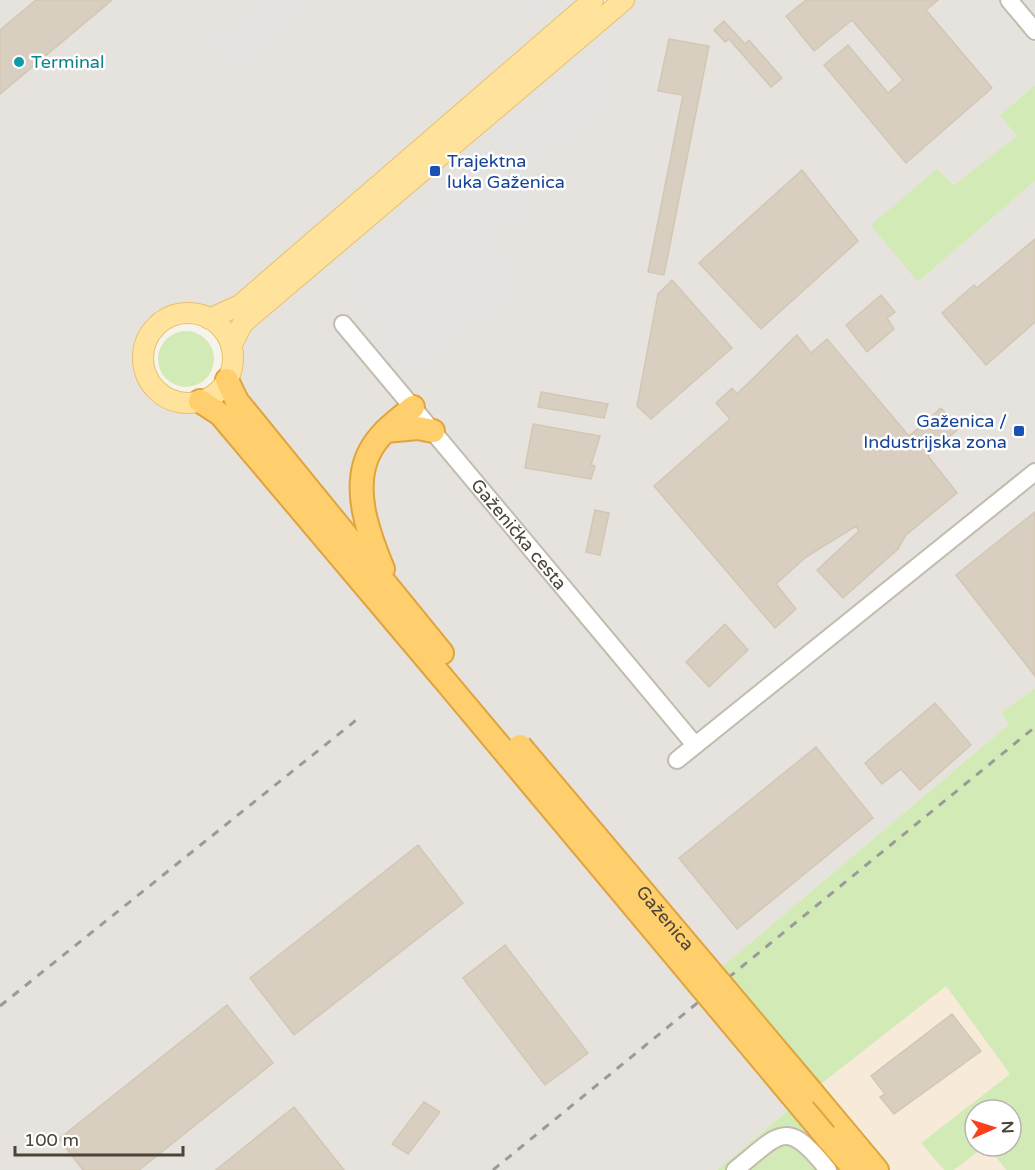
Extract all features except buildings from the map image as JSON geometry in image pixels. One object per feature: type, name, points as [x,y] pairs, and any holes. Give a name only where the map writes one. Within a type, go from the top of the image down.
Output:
[{"type":"highway","points":[[227,380],[237,401],[393,593],[447,671]]},
{"type":"highway","points":[[200,401],[220,414],[447,671]]},
{"type":"highway","points":[[393,593],[367,531],[362,483],[372,447],[386,431],[413,408]]},
{"type":"highway","points":[[386,431],[418,428],[433,431]]},
{"type":"highway","name":"Gaženica","points":[[447,671],[855,1170]]},
{"type":"highway","name":"Gaženica","points":[[447,671],[877,1170]]},
{"type":"main road","points":[[209,319],[240,305],[593,0]]},
{"type":"main road","points":[[231,346],[243,323],[624,0]]},
{"type":"main road","points":[[184,314],[209,319],[226,335],[231,346],[232,357],[227,380],[220,389],[200,401],[183,403],[159,392],[145,371],[143,353],[154,329],[167,318],[184,314]]},
{"type":"street","points":[[1009,0],[1035,31]]},
{"type":"street","name":"Gaženička cesta","points":[[343,324],[695,744]]},
{"type":"street","points":[[677,760],[1035,472]]},
{"type":"street","points":[[735,1170],[771,1140],[783,1136],[798,1137],[809,1146],[828,1170]]},
{"type":"shaded area","points":[[0,0],[593,0],[240,305],[201,315],[175,315],[160,323],[145,345],[143,362],[148,379],[159,392],[183,403],[200,401],[798,1102],[717,1170],[0,1170]]},
{"type":"shaded area","points":[[249,0],[329,0],[232,84],[197,43]]},
{"type":"shaded area","points":[[514,0],[559,0],[533,22]]},
{"type":"shaded area","points":[[624,0],[1035,0],[1035,85],[1000,115],[1018,136],[954,185],[937,169],[918,282],[1035,181],[1035,688],[1001,713],[1009,724],[717,971],[589,838],[237,401],[227,380],[231,346]]},
{"type":"shaded area","points":[[607,36],[629,60],[610,75],[622,91],[617,96],[622,104],[535,174],[543,183],[534,213],[501,241],[519,262],[511,303],[415,385],[332,287],[345,276],[335,265]]},
{"type":"shaded area","points":[[872,603],[888,620],[770,712],[654,808],[644,797],[687,760],[703,753]]},
{"type":"shaded area","points":[[946,985],[1010,1074],[979,1098],[963,1098],[963,1110],[921,1143],[944,1170],[877,1170],[811,1091]]},
{"type":"shaded area","points":[[970,1158],[996,1158],[1006,1170],[954,1170]]},
{"type":"green space","points":[[1035,85],[1035,181],[918,282],[871,225],[937,169],[954,185],[1017,136],[1000,115]]},
{"type":"green space","points":[[186,331],[197,333],[206,339],[212,348],[214,359],[212,370],[206,379],[197,385],[186,387],[175,385],[166,379],[160,370],[158,359],[160,348],[166,339],[175,333]]},
{"type":"green space","points":[[1035,688],[1035,1170],[1006,1170],[996,1158],[1023,1158],[1023,1098],[979,1098],[1010,1074],[946,986],[812,1091],[877,1170],[717,1170],[811,1091],[717,971],[1009,724],[1001,713]]},
{"type":"green space","points":[[963,1110],[963,1158],[970,1158],[954,1170],[944,1170],[921,1143]]},
{"type":"railway","points":[[0,1006],[360,717]]},
{"type":"railway","points":[[493,1170],[1035,727]]},
{"type":"place","name":"Terminal","points":[[19,62]]},
{"type":"place","name":"Trajektna luka Gaženica","points":[[435,171]]},
{"type":"place","name":"Gaženica / Industrijska zona","points":[[1019,431]]}]
